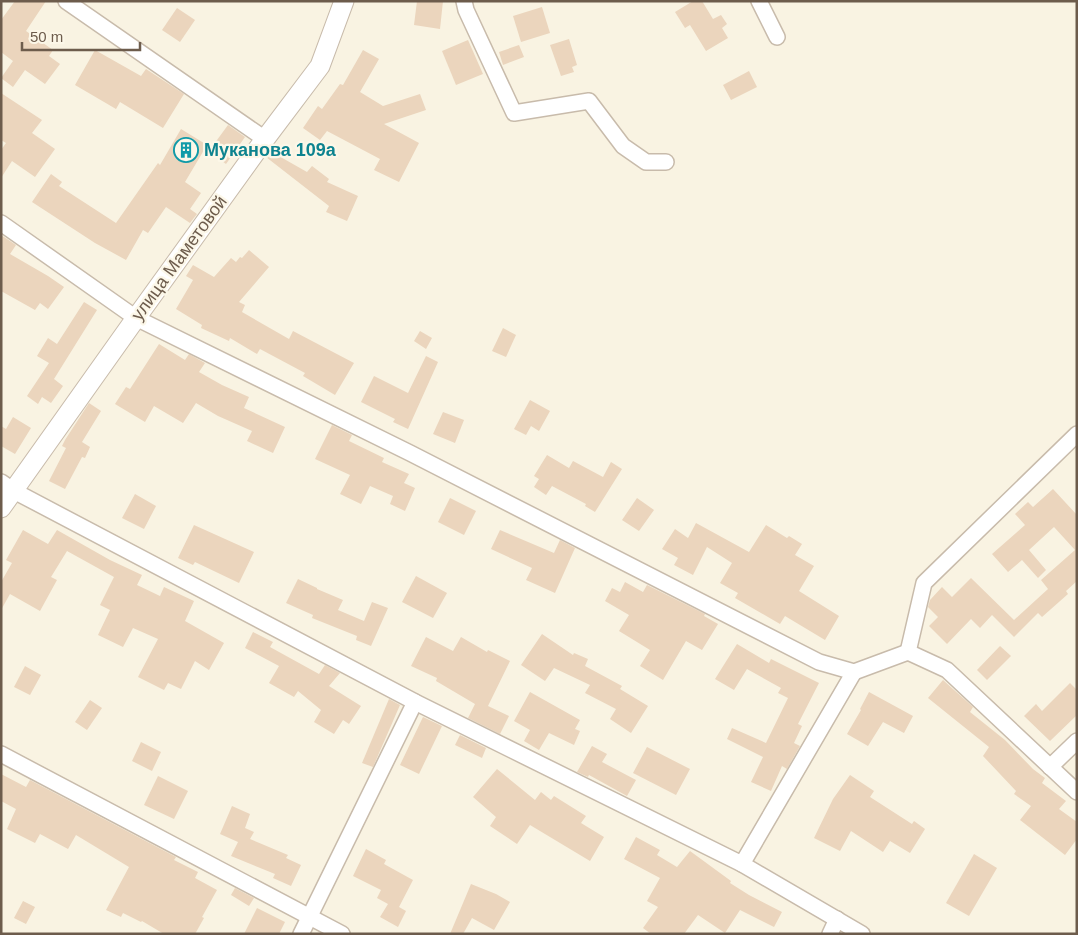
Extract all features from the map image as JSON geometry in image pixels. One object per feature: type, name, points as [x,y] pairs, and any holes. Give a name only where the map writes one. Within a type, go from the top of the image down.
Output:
[{"type":"street","points":[[66,1],[264,139]]},
{"type":"street","name":"улица Маметовой","points":[[1,508],[7,486],[136,318],[264,139],[320,66],[344,1]]},
{"type":"street","points":[[464,1],[466,10],[514,113],[588,101],[623,146],[646,162],[666,162]]},
{"type":"street","points":[[759,1],[777,37]]},
{"type":"street","points":[[1,223],[136,318],[410,453],[818,662],[854,672],[908,652],[947,670],[1077,792]]},
{"type":"street","points":[[908,652],[924,584],[1077,434]]},
{"type":"street","points":[[7,486],[414,702],[742,864],[862,934]]},
{"type":"street","points":[[742,864],[854,672]]},
{"type":"street","points":[[301,934],[414,702]]},
{"type":"street","points":[[1050,767],[1077,741]]},
{"type":"street","points":[[1,754],[342,934]]},
{"type":"street","points":[[830,934],[837,919]]},
{"type":"building","points":[[15,1],[46,1],[26,31],[53,50],[49,56],[60,64],[45,84],[25,70],[13,87],[1,78],[13,61],[1,52],[1,20]]},
{"type":"building","points":[[417,1],[443,1],[440,29],[414,25]]},
{"type":"building","points":[[693,1],[702,1],[713,19],[721,15],[727,24],[722,28],[728,38],[706,51],[690,25],[685,28],[675,12]]},
{"type":"building","points":[[542,7],[550,33],[521,42],[513,16]]},
{"type":"building","points":[[177,8],[195,20],[180,42],[162,30]]},
{"type":"building","points":[[569,39],[577,65],[572,67],[574,72],[561,76],[550,45]]},
{"type":"building","points":[[468,40],[483,74],[456,85],[442,51]]},
{"type":"building","points":[[519,45],[524,57],[503,65],[499,52]]},
{"type":"building","points":[[95,50],[141,76],[146,69],[184,94],[163,128],[120,102],[116,109],[75,85]]},
{"type":"building","points":[[363,50],[379,59],[360,92],[383,106],[420,94],[426,110],[384,124],[419,143],[399,182],[374,170],[380,159],[327,131],[320,140],[303,128],[318,106],[322,109],[340,84],[343,85]]},
{"type":"building","points":[[749,71],[757,87],[731,100],[723,85]]},
{"type":"building","points":[[1,93],[42,120],[32,133],[55,149],[35,177],[12,161],[1,178],[1,150],[6,143],[1,140]]},
{"type":"building","points":[[228,125],[245,137],[226,164],[209,151]]},
{"type":"building","points":[[181,129],[207,145],[185,182],[201,193],[190,209],[197,214],[190,223],[166,207],[148,233],[143,230],[126,260],[95,243],[32,202],[51,174],[62,182],[59,186],[116,223],[158,163],[160,165]]},
{"type":"building","points":[[270,151],[307,172],[312,166],[329,179],[327,182],[358,196],[347,221],[326,212],[329,206],[266,157]]},
{"type":"building","points":[[1,235],[16,245],[10,254],[64,287],[48,309],[40,303],[35,310],[1,291]]},
{"type":"building","points":[[249,250],[269,267],[239,302],[245,305],[242,312],[289,339],[293,331],[354,363],[335,395],[303,376],[305,373],[260,349],[257,354],[230,338],[229,341],[201,328],[202,325],[176,309],[193,280],[186,276],[193,265],[214,277],[231,258],[236,262]]},
{"type":"building","points":[[84,302],[97,310],[54,379],[63,386],[51,403],[42,397],[38,404],[27,396],[49,363],[37,356],[48,338],[57,344]]},
{"type":"building","points":[[503,328],[516,335],[506,357],[492,351]]},
{"type":"building","points":[[420,331],[432,338],[426,349],[414,341]]},
{"type":"building","points":[[159,344],[185,360],[189,354],[205,363],[199,372],[249,397],[244,408],[285,427],[273,453],[247,441],[252,431],[218,416],[196,403],[183,423],[154,406],[145,422],[115,404],[126,387],[130,389]]},
{"type":"building","points":[[426,356],[438,362],[408,429],[393,422],[395,419],[361,402],[374,376],[408,393]]},
{"type":"building","points":[[530,400],[550,411],[539,431],[531,426],[526,435],[514,429]]},
{"type":"building","points":[[89,403],[101,411],[82,442],[90,447],[85,458],[82,457],[65,489],[49,481],[66,448],[62,446],[65,440]]},
{"type":"building","points":[[443,412],[464,420],[455,443],[433,434]]},
{"type":"building","points":[[13,417],[31,428],[15,454],[1,446],[1,426],[6,429]]},
{"type":"building","points":[[332,425],[352,435],[349,441],[384,458],[382,462],[409,474],[404,483],[415,488],[405,511],[390,504],[393,496],[370,486],[361,504],[340,494],[350,475],[315,459]]},
{"type":"building","points":[[547,455],[569,468],[573,461],[603,477],[611,462],[622,469],[595,512],[585,506],[586,504],[552,486],[546,495],[534,487],[539,479],[534,476]]},
{"type":"building","points":[[1053,489],[1077,515],[1077,581],[1066,591],[1068,594],[1042,617],[1038,613],[1014,637],[992,615],[980,628],[971,619],[947,644],[929,626],[938,617],[928,607],[930,600],[942,587],[952,597],[971,578],[1014,620],[1048,589],[1041,580],[1075,550],[1054,527],[1029,550],[1046,570],[1038,578],[1022,560],[1008,572],[992,554],[1025,525],[1015,514],[1028,502],[1033,507]]},
{"type":"building","points":[[135,494],[156,506],[144,529],[122,518]]},
{"type":"building","points":[[450,498],[476,511],[464,535],[438,522]]},
{"type":"building","points":[[637,498],[654,510],[639,531],[622,520]]},
{"type":"building","points":[[696,523],[749,552],[766,525],[787,538],[789,536],[802,544],[795,555],[814,566],[799,591],[839,616],[825,640],[785,616],[780,624],[735,598],[738,593],[720,583],[732,563],[707,547],[693,575],[674,565],[678,558],[662,549],[675,529],[688,538]]},
{"type":"building","points":[[194,525],[254,552],[239,583],[195,562],[193,565],[178,558]]},
{"type":"building","points":[[23,530],[48,544],[57,530],[110,560],[142,575],[137,585],[160,596],[164,587],[194,601],[185,621],[224,643],[209,670],[195,661],[181,689],[168,683],[164,690],[138,677],[158,639],[133,628],[123,647],[98,635],[110,610],[100,605],[114,577],[67,551],[51,577],[57,580],[40,611],[10,594],[1,610],[1,582],[12,563],[6,560]]},
{"type":"building","points":[[500,530],[554,553],[560,540],[575,548],[555,593],[526,580],[532,568],[491,549]]},
{"type":"building","points":[[416,576],[447,593],[433,618],[402,602]]},
{"type":"building","points":[[298,579],[343,600],[338,610],[364,621],[372,602],[388,608],[371,646],[356,640],[357,636],[312,618],[313,615],[286,603]]},
{"type":"building","points":[[625,582],[643,592],[647,585],[705,614],[704,616],[718,624],[702,650],[686,641],[663,680],[640,666],[650,650],[619,631],[629,615],[605,601],[612,588],[620,592]]},
{"type":"building","points":[[253,632],[273,642],[270,647],[319,674],[325,665],[340,673],[329,686],[361,706],[349,724],[343,720],[334,734],[314,722],[321,710],[298,691],[294,697],[269,683],[279,666],[245,648]]},
{"type":"building","points":[[542,634],[573,655],[574,653],[588,659],[585,666],[622,686],[620,689],[648,706],[631,733],[610,719],[616,709],[585,693],[590,685],[554,668],[545,681],[521,665]]},
{"type":"building","points":[[426,637],[453,651],[461,637],[487,652],[488,650],[510,661],[488,706],[509,716],[500,734],[468,718],[475,704],[436,681],[437,678],[411,666]]},
{"type":"building","points":[[737,644],[769,663],[771,659],[819,683],[798,724],[802,726],[794,743],[800,746],[787,769],[782,766],[771,791],[751,782],[763,757],[727,739],[732,728],[766,743],[788,698],[778,693],[781,688],[747,669],[734,690],[715,679]]},
{"type":"building","points":[[1000,646],[1011,656],[987,680],[977,670]]},
{"type":"building","points":[[25,666],[41,675],[30,695],[14,687]]},
{"type":"building","points":[[943,680],[973,707],[970,712],[1005,740],[1033,769],[1045,778],[1042,783],[1066,801],[1059,809],[1077,822],[1077,839],[1065,855],[1020,820],[1031,806],[1014,794],[1016,791],[983,756],[989,747],[928,698]]},
{"type":"building","points":[[1070,683],[1077,690],[1077,715],[1050,741],[1024,716],[1036,704],[1042,711]]},
{"type":"building","points":[[530,692],[580,720],[575,729],[580,731],[574,745],[549,733],[539,750],[524,741],[530,730],[514,721]]},
{"type":"building","points":[[869,692],[913,716],[904,733],[883,722],[868,746],[847,734]]},
{"type":"building","points":[[389,699],[400,705],[373,767],[362,763]]},
{"type":"building","points":[[90,700],[102,708],[87,730],[75,722]]},
{"type":"building","points":[[423,717],[442,726],[419,774],[400,765]]},
{"type":"building","points":[[460,735],[486,748],[482,758],[455,745]]},
{"type":"building","points":[[141,742],[161,752],[152,771],[132,761]]},
{"type":"building","points":[[592,746],[607,754],[602,762],[636,780],[627,796],[589,775],[588,777],[577,772]]},
{"type":"building","points":[[647,747],[690,769],[676,795],[633,773]]},
{"type":"building","points":[[497,769],[535,800],[541,792],[551,800],[554,796],[586,816],[581,823],[604,837],[590,861],[530,825],[517,844],[490,826],[496,817],[473,797]]},
{"type":"building","points":[[1,774],[26,787],[30,780],[176,857],[174,860],[198,872],[195,878],[217,890],[195,934],[164,934],[142,921],[123,913],[121,917],[106,910],[129,867],[76,835],[68,849],[40,834],[35,843],[7,829],[16,809],[1,801]]},
{"type":"building","points":[[850,775],[874,791],[870,797],[912,824],[914,821],[925,829],[910,853],[890,841],[883,852],[851,831],[840,851],[814,838],[833,799]]},
{"type":"building","points":[[158,776],[188,791],[174,819],[144,805]]},
{"type":"building","points":[[232,806],[250,814],[245,828],[254,832],[250,839],[288,855],[286,858],[301,865],[291,886],[273,878],[275,874],[231,856],[238,842],[220,834]]},
{"type":"building","points":[[636,837],[660,850],[657,855],[677,867],[690,851],[731,881],[730,883],[782,912],[774,927],[740,910],[725,933],[698,915],[684,934],[651,934],[643,928],[658,907],[647,901],[660,878],[624,859]]},
{"type":"building","points":[[366,849],[386,860],[384,864],[413,880],[399,907],[406,911],[398,927],[380,917],[388,904],[377,898],[381,890],[353,876]]},
{"type":"building","points":[[974,854],[997,868],[969,916],[946,903]]},
{"type":"building","points":[[471,884],[510,902],[494,930],[472,918],[463,934],[450,934]]},
{"type":"building","points":[[235,888],[254,898],[249,906],[231,895]]},
{"type":"building","points":[[23,901],[35,907],[26,924],[14,918]]},
{"type":"building","points":[[257,908],[285,922],[279,934],[244,934]]},
{"type":"place","name":"Муканова 109а","points":[[186,150]]}]
